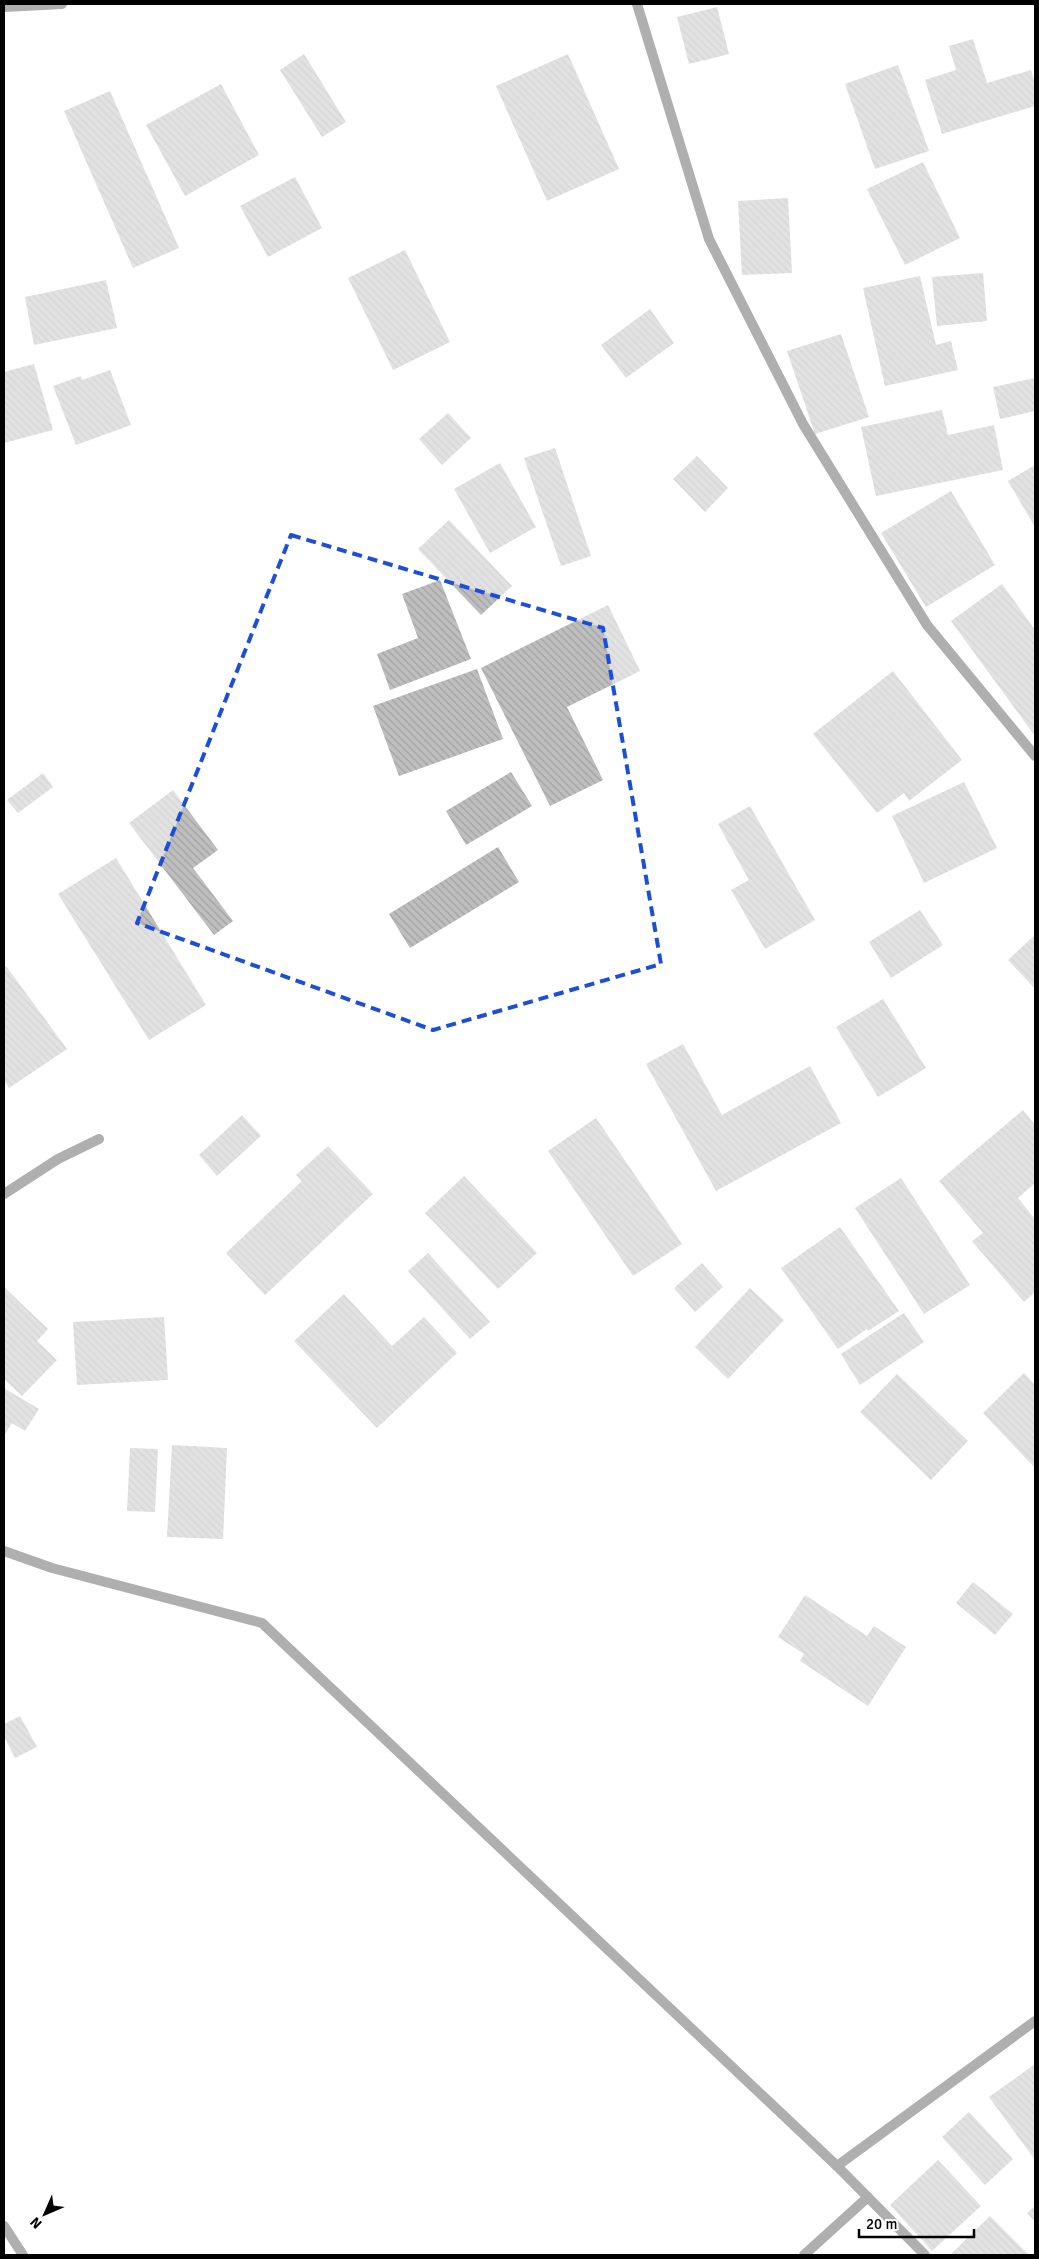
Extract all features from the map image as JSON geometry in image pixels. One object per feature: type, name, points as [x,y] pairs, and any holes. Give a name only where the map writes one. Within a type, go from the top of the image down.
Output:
[{"type":"street","points":[[4,7],[62,4]]},
{"type":"street","points":[[637,4],[709,239],[803,424],[926,625],[1035,756]]},
{"type":"street","points":[[4,1194],[58,1159],[99,1139]]},
{"type":"street","points":[[4,1551],[52,1568],[262,1623],[837,2166],[924,2255]]},
{"type":"street","points":[[837,2166],[1035,2021]]},
{"type":"street","points":[[804,2255],[868,2197]]},
{"type":"street","points":[[4,2226],[23,2255]]},
{"type":"highlighted area","points":[[291,535],[603,628],[661,964],[433,1030],[137,923]]},
{"type":"building","points":[[717,7],[729,54],[689,64],[677,17]]},
{"type":"building","points":[[973,39],[987,83],[1031,70],[1035,82],[1035,106],[942,134],[925,80],[956,70],[949,46]]},
{"type":"building","points":[[304,54],[346,122],[322,137],[280,70]]},
{"type":"building","points":[[568,54],[619,169],[547,201],[496,86]]},
{"type":"building","points":[[898,65],[929,151],[875,169],[845,84]]},
{"type":"building","points":[[221,84],[259,155],[185,196],[146,125]]},
{"type":"building","points":[[110,91],[179,248],[133,268],[64,111]]},
{"type":"building","points":[[923,162],[960,238],[905,265],[867,189]]},
{"type":"building","points":[[295,177],[322,228],[268,257],[240,206]]},
{"type":"building","points":[[788,198],[792,273],[742,275],[738,201]]},
{"type":"building","points":[[405,250],[450,342],[393,370],[348,278]]},
{"type":"building","points":[[983,273],[987,321],[937,326],[932,277]]},
{"type":"building","points":[[920,276],[936,345],[951,341],[958,370],[885,386],[863,288]]},
{"type":"building","points":[[106,280],[117,328],[34,345],[25,297]]},
{"type":"building","points":[[650,309],[674,343],[626,378],[601,345]]},
{"type":"building","points":[[841,334],[869,417],[815,434],[787,351]]},
{"type":"building","points":[[34,364],[53,430],[4,443],[4,372]]},
{"type":"building","points":[[110,370],[131,425],[76,445],[53,386],[81,376],[82,380]]},
{"type":"building","points":[[1035,378],[1035,411],[1000,419],[993,387]]},
{"type":"building","points":[[942,410],[948,435],[994,425],[1003,470],[876,496],[861,427]]},
{"type":"building","points":[[448,413],[471,438],[442,465],[419,439]]},
{"type":"building","points":[[555,448],[591,556],[561,566],[524,458]]},
{"type":"building","points":[[697,456],[728,488],[705,512],[673,479]]},
{"type":"building","points":[[500,463],[536,527],[490,553],[454,489]]},
{"type":"building","points":[[1035,465],[1035,527],[1008,481]]},
{"type":"building","points":[[951,491],[995,565],[926,607],[881,533]]},
{"type":"building","points":[[449,520],[512,586],[481,615],[418,549]]},
{"type":"building","points":[[440,580],[471,659],[390,690],[377,654],[418,638],[402,594]]},
{"type":"building","points":[[1002,584],[1035,630],[1035,736],[951,621]]},
{"type":"building","points":[[608,605],[640,671],[567,707],[603,780],[550,806],[481,668]]},
{"type":"building","points":[[477,669],[503,739],[399,776],[373,706]]},
{"type":"building","points":[[893,671],[962,760],[909,801],[904,793],[877,813],[813,734]]},
{"type":"building","points":[[511,772],[532,806],[466,845],[446,811]]},
{"type":"building","points":[[43,773],[53,787],[18,813],[7,800]]},
{"type":"building","points":[[964,782],[997,848],[924,883],[892,816]]},
{"type":"building","points":[[173,790],[218,850],[193,868],[233,921],[214,935],[129,823]]},
{"type":"building","points":[[750,806],[815,920],[765,949],[731,890],[749,880],[718,824]]},
{"type":"building","points":[[498,847],[519,882],[410,948],[389,914]]},
{"type":"building","points":[[116,858],[206,1005],[149,1040],[58,894]]},
{"type":"building","points":[[920,910],[943,945],[891,978],[869,942]]},
{"type":"building","points":[[1035,935],[1035,989],[1008,960]]},
{"type":"building","points":[[6,966],[67,1049],[9,1088],[4,1080],[4,967]]},
{"type":"building","points":[[883,999],[926,1068],[878,1097],[836,1027]]},
{"type":"building","points":[[683,1044],[722,1115],[810,1066],[841,1123],[716,1191],[646,1064]]},
{"type":"building","points":[[1023,1110],[1035,1125],[1035,1183],[1018,1198],[1035,1219],[1035,1292],[1024,1302],[972,1241],[983,1233],[939,1181]]},
{"type":"building","points":[[242,1115],[261,1136],[217,1176],[199,1155]]},
{"type":"building","points":[[596,1118],[682,1244],[633,1276],[548,1151]]},
{"type":"building","points":[[328,1146],[373,1194],[265,1295],[226,1253],[302,1181],[296,1175]]},
{"type":"building","points":[[464,1176],[537,1253],[498,1289],[425,1213]]},
{"type":"building","points":[[901,1178],[970,1285],[924,1314],[855,1208]]},
{"type":"building","points":[[840,1227],[899,1311],[868,1331],[867,1329],[838,1349],[781,1268]]},
{"type":"building","points":[[428,1253],[490,1322],[470,1339],[408,1271]]},
{"type":"building","points":[[702,1263],[723,1287],[695,1312],[674,1288]]},
{"type":"building","points":[[4,1287],[48,1329],[37,1341],[57,1360],[22,1396],[4,1379]]},
{"type":"building","points":[[750,1288],[784,1320],[728,1379],[695,1347]]},
{"type":"building","points":[[344,1294],[392,1346],[424,1317],[457,1353],[377,1428],[294,1341]]},
{"type":"building","points":[[904,1313],[924,1342],[860,1385],[841,1354]]},
{"type":"building","points":[[164,1317],[168,1380],[77,1385],[73,1322]]},
{"type":"building","points":[[1024,1373],[1035,1385],[1035,1468],[983,1413]]},
{"type":"building","points":[[897,1374],[968,1441],[931,1480],[860,1412]]},
{"type":"building","points":[[4,1388],[39,1409],[25,1431],[12,1423],[4,1436]]},
{"type":"building","points":[[172,1445],[227,1448],[223,1539],[167,1537]]},
{"type":"building","points":[[130,1448],[158,1449],[155,1512],[127,1511]]},
{"type":"building","points":[[973,1582],[1013,1614],[995,1635],[956,1603]]},
{"type":"building","points":[[805,1595],[867,1636],[874,1626],[906,1647],[868,1706],[800,1661],[804,1654],[778,1637]]},
{"type":"building","points":[[20,1716],[37,1747],[15,1758],[4,1736],[4,1724]]},
{"type":"building","points":[[1035,2064],[1035,2160],[989,2097]]},
{"type":"building","points":[[969,2112],[1013,2159],[985,2185],[942,2137]]},
{"type":"building","points":[[938,2160],[981,2206],[932,2251],[890,2205]]},
{"type":"building","points":[[1035,2206],[1035,2222],[1027,2213]]},
{"type":"building","points":[[990,2216],[1029,2255],[950,2255]]}]
